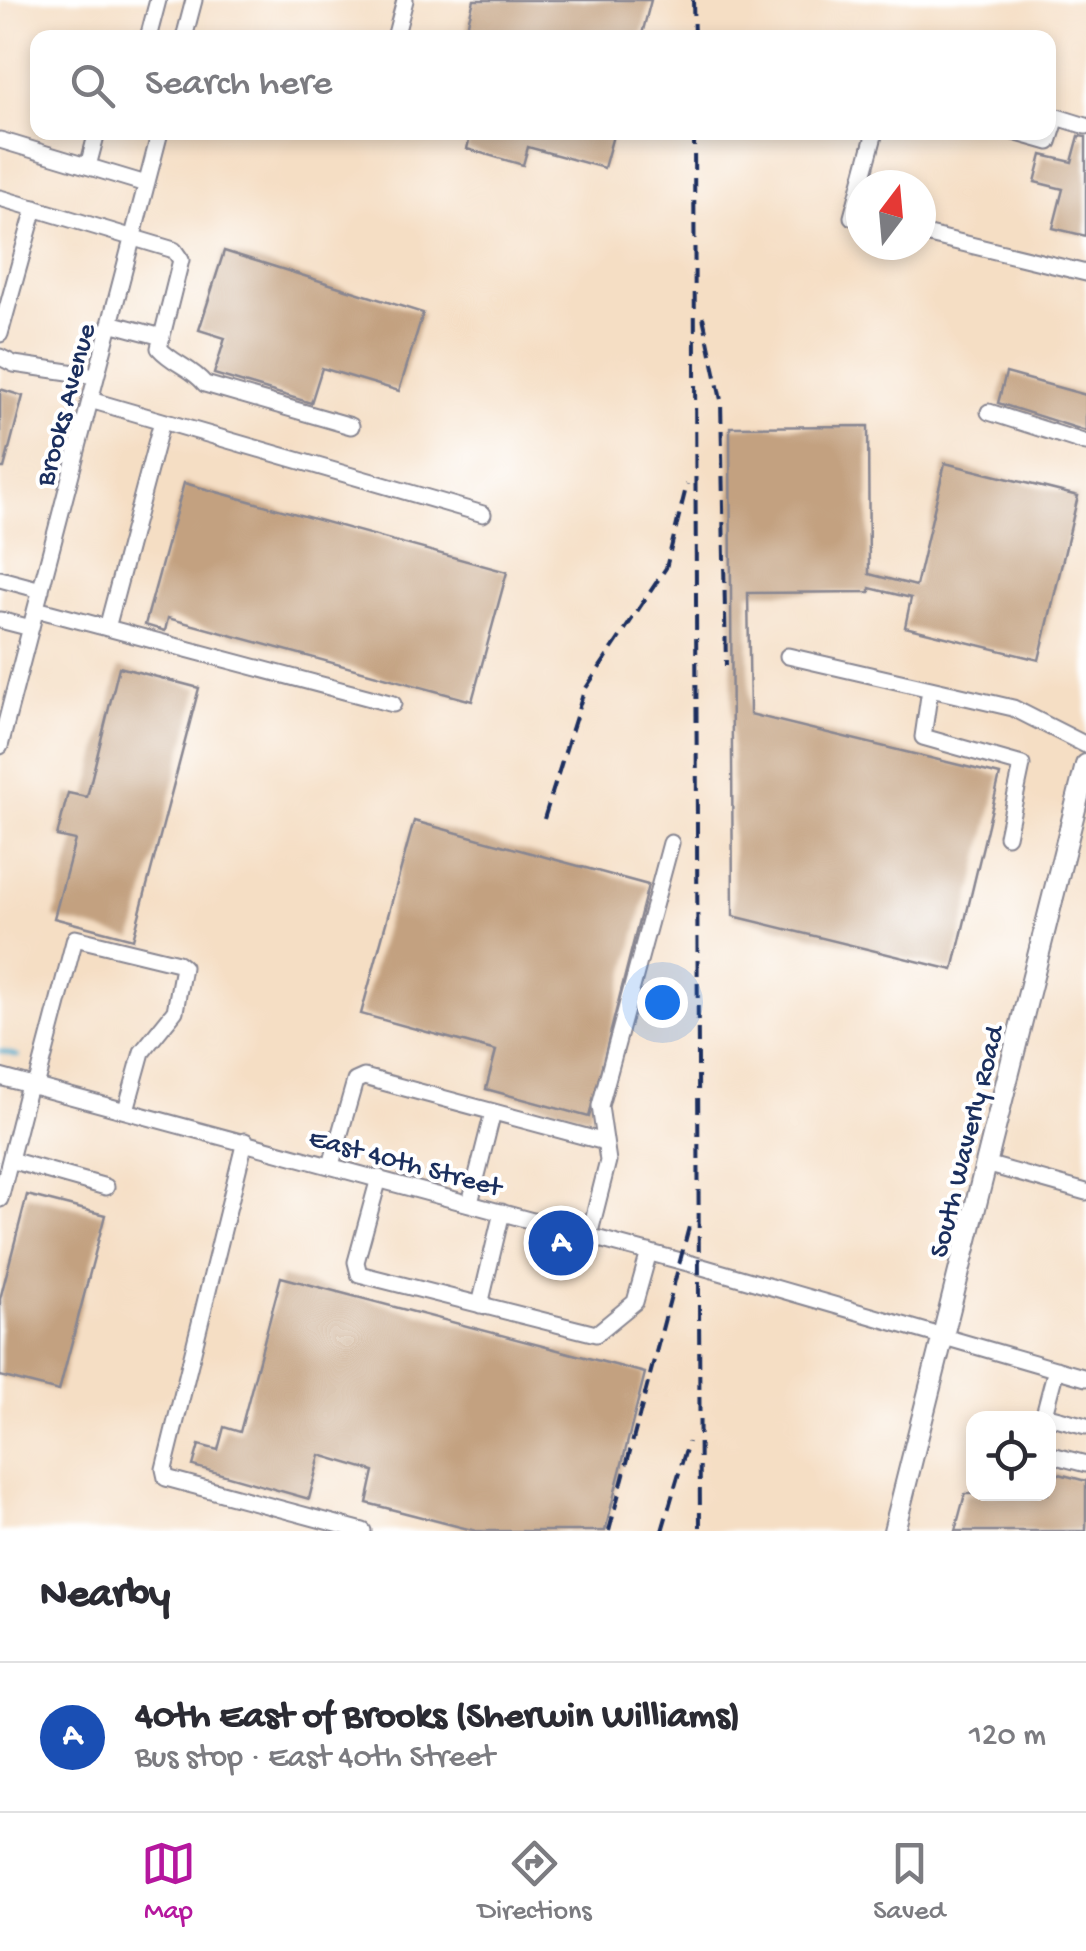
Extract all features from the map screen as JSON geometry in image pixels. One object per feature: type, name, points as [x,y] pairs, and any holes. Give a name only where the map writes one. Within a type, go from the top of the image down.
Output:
[{"type":"main road","name":"South Waverly Road","points":[[894,1531],[1086,765]]},
{"type":"street","points":[[150,30],[158,0]]},
{"type":"street","points":[[186,30],[194,0]]},
{"type":"street","points":[[396,30],[404,0]]},
{"type":"street","points":[[1056,120],[1057,116],[1086,126]]},
{"type":"street","points":[[0,140],[146,184]]},
{"type":"street","points":[[88,166],[95,140]]},
{"type":"street","name":"Brooks Avenue","points":[[0,746],[158,140]]},
{"type":"street","points":[[865,170],[873,140]]},
{"type":"street","points":[[0,198],[174,250],[180,260],[159,348],[168,359],[190,366],[205,384],[350,426]]},
{"type":"street","points":[[0,334],[35,208]]},
{"type":"street","points":[[936,237],[1086,273]]},
{"type":"street","points":[[110,323],[162,337]]},
{"type":"street","points":[[0,356],[14,364],[96,376]]},
{"type":"street","points":[[90,400],[483,514]]},
{"type":"street","points":[[989,412],[1086,442]]},
{"type":"street","points":[[107,628],[162,421]]},
{"type":"street","points":[[0,580],[40,590]]},
{"type":"street","points":[[36,608],[393,704]]},
{"type":"street","points":[[0,620],[31,628]]},
{"type":"street","points":[[788,656],[1013,708],[1086,745]]},
{"type":"street","points":[[930,689],[922,738],[1022,765],[1007,836]]},
{"type":"street","points":[[589,1236],[608,1161],[600,1106],[671,843]]},
{"type":"street","points":[[0,1200],[75,938],[178,962],[182,967],[174,1011],[142,1052],[126,1110]]},
{"type":"street","name":"East 40th Street","points":[[0,1077],[648,1252],[1086,1378]]},
{"type":"street","points":[[332,1165],[360,1077],[606,1142]]},
{"type":"street","points":[[470,1204],[493,1112]]},
{"type":"street","points":[[245,1142],[164,1469],[166,1478],[364,1531]]},
{"type":"street","points":[[10,1160],[106,1187]]},
{"type":"street","points":[[986,1164],[1086,1192]]},
{"type":"street","points":[[379,1178],[356,1262],[359,1274],[596,1334],[635,1302],[648,1252]]},
{"type":"street","points":[[480,1305],[502,1212]]},
{"type":"street","points":[[1045,1411],[1056,1369]]},
{"type":"street","points":[[1056,1420],[1086,1426]]},
{"type":"street","points":[[1056,1456],[1086,1463]]},
{"type":"building","points":[[474,0],[651,0],[643,30],[466,30]]},
{"type":"building","points":[[1079,136],[1086,137],[1086,236],[1053,228],[1063,189],[1035,182],[1042,155],[1072,162]]},
{"type":"building","points":[[469,140],[612,140],[604,168],[528,147],[523,165],[467,149]]},
{"type":"building","points":[[224,251],[423,313],[399,391],[322,368],[311,403],[214,374],[225,338],[199,330]]},
{"type":"building","points":[[1006,373],[1086,395],[1086,431],[998,403]]},
{"type":"building","points":[[0,389],[23,396],[4,468],[0,468]]},
{"type":"building","points":[[868,426],[869,574],[916,586],[945,463],[1078,496],[1039,660],[905,627],[911,598],[870,588],[870,592],[748,593],[750,714],[1000,775],[953,970],[733,916],[730,427]]},
{"type":"building","points":[[184,483],[507,572],[472,701],[168,618],[165,631],[145,625]]},
{"type":"building","points":[[119,667],[199,688],[133,939],[54,918],[75,840],[57,836],[68,793],[87,797]]},
{"type":"building","points":[[414,821],[648,885],[589,1117],[486,1089],[496,1051],[361,1014]]},
{"type":"building","points":[[27,1195],[105,1215],[59,1391],[0,1376],[0,1299]]},
{"type":"building","points":[[281,1277],[645,1373],[605,1531],[476,1531],[367,1503],[374,1471],[320,1455],[309,1499],[193,1466],[199,1445],[218,1450],[224,1427],[240,1432]]},
{"type":"building","points":[[1056,1473],[1086,1481],[1086,1531],[955,1531],[965,1494],[966,1501],[1056,1501]]},
{"type":"waterway","points":[[0,1051],[18,1056]]},
{"type":"railway","points":[[693,0],[694,30]]},
{"type":"railway","points":[[694,140],[700,1531]]},
{"type":"railway","points":[[703,317],[721,400],[726,666]]},
{"type":"railway","points":[[544,819],[584,691],[666,568],[687,484]]},
{"type":"railway","points":[[609,1531],[689,1227]]},
{"type":"railway","points":[[662,1531],[688,1442]]},
{"type":"place","name":"40th East of Brooks (Sherwin Williams)","points":[[561,1243]]}]
